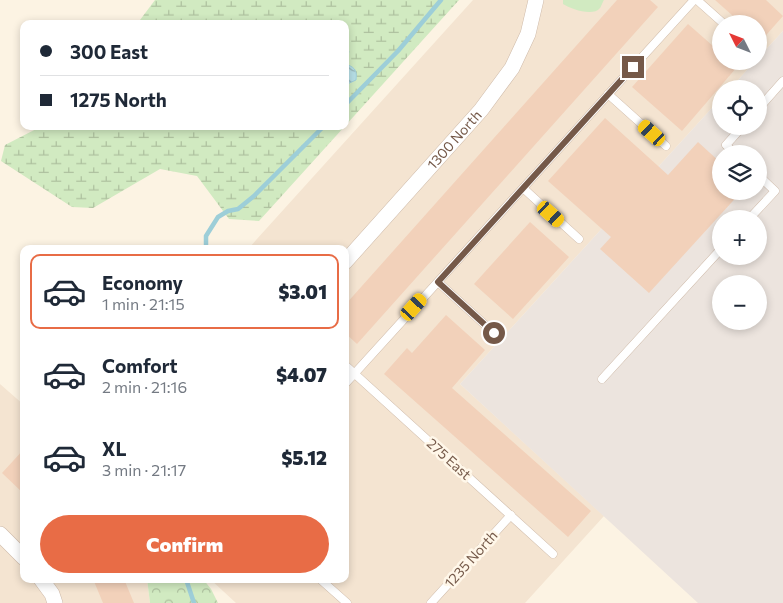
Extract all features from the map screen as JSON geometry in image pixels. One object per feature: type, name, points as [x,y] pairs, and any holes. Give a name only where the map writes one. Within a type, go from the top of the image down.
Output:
[{"type":"street","name":"1300 North","points":[[349,258],[481,110],[512,68],[528,34],[536,0]]},
{"type":"street","points":[[0,534],[20,554]]},
{"type":"street","points":[[44,583],[52,594],[55,603]]},
{"type":"lane","points":[[349,379],[696,0],[714,15]]},
{"type":"lane","points":[[767,99],[783,81]]},
{"type":"lane","points":[[608,94],[666,146]]},
{"type":"lane","points":[[726,145],[735,135]]},
{"type":"lane","points":[[767,184],[775,191],[767,200]]},
{"type":"lane","points":[[523,188],[580,239]]},
{"type":"lane","points":[[757,210],[767,200]]},
{"type":"lane","points":[[602,379],[712,259]]},
{"type":"lane","points":[[438,282],[494,333]]},
{"type":"lane","name":"275 East","points":[[349,369],[554,554]]},
{"type":"lane","name":"1235 North","points":[[431,603],[511,515]]},
{"type":"lane","points":[[324,583],[347,603]]},
{"type":"shaded area","points":[[473,0],[783,0],[783,31],[768,47],[768,15],[712,15],[712,70],[747,70],[738,80],[712,80],[712,108],[460,384],[604,516],[525,603],[236,603],[214,583],[349,583],[349,245],[252,245]]},
{"type":"shaded area","points":[[783,31],[783,603],[698,603],[460,384],[712,108],[712,135],[767,135],[767,80],[738,80],[747,70],[768,70],[768,47]]},
{"type":"shaded area","points":[[0,384],[20,402],[20,583],[148,583],[150,603],[0,603]]},
{"type":"green space","points":[[155,0],[459,0],[349,122],[349,83],[356,80],[356,75],[354,69],[349,65],[349,20],[140,20]]},
{"type":"green space","points":[[563,0],[604,0],[597,11],[587,12],[576,10],[563,4]]},
{"type":"green space","points":[[34,130],[341,130],[259,221],[229,219],[197,176],[160,169],[93,208],[72,207],[1,161],[5,145]]},
{"type":"green space","points":[[148,583],[206,583],[218,603],[150,603]]},
{"type":"water","points":[[349,65],[355,71],[356,80],[349,83]]},
{"type":"building","points":[[617,0],[650,0],[658,7],[357,344],[349,337],[349,301]]},
{"type":"building","points":[[715,0],[766,0],[783,16],[768,33],[768,15],[732,15]]},
{"type":"building","points":[[688,24],[712,45],[712,70],[734,70],[726,80],[712,80],[712,96],[682,131],[632,87]]},
{"type":"building","points":[[605,118],[668,175],[698,142],[712,155],[712,200],[734,200],[725,210],[712,210],[712,224],[649,293],[600,249],[611,237],[548,181]]},
{"type":"building","points":[[530,222],[569,257],[513,319],[474,284]]},
{"type":"building","points":[[446,315],[485,350],[452,388],[591,511],[568,537],[384,374],[407,348],[412,353]]},
{"type":"building","points":[[20,453],[20,490],[2,473]]},
{"type":"building","points":[[95,583],[126,583],[134,603],[103,603]]},
{"type":"waterway","points":[[349,101],[398,51],[441,0]]},
{"type":"waterway","points":[[206,245],[206,236],[218,217],[228,211],[238,209],[254,196],[320,130]]},
{"type":"waterway","points":[[187,583],[194,603]]},
{"type":"route","points":[[494,333],[438,282],[633,67]]}]
